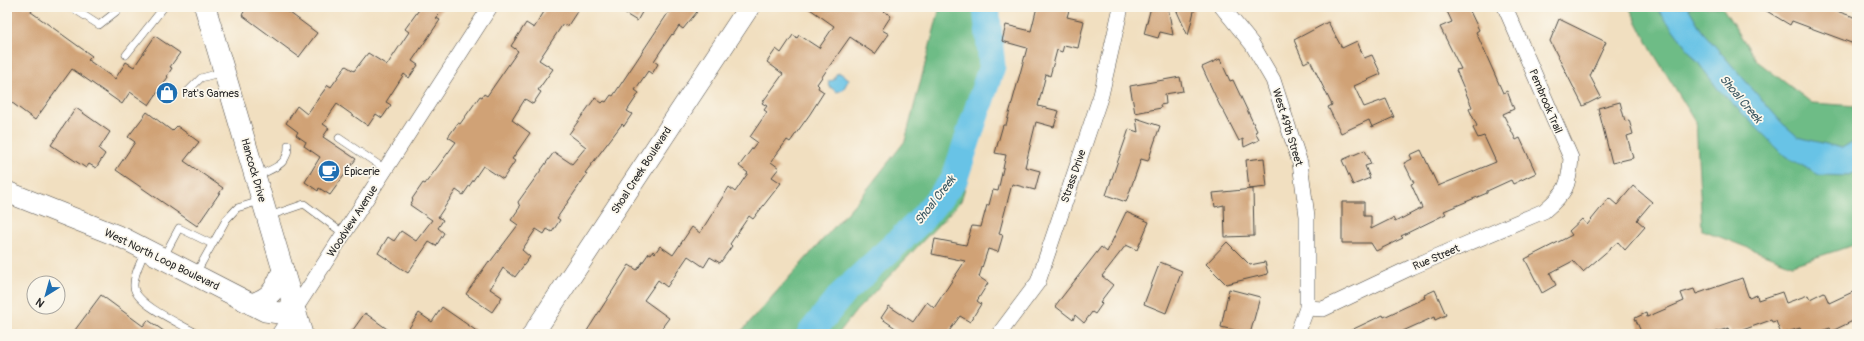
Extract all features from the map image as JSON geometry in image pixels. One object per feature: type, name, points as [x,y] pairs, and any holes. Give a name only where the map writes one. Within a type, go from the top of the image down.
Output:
[{"type":"street","name":"Hancock Drive","points":[[205,7],[302,334]]},
{"type":"street","name":"Woodview Avenue","points":[[279,334],[490,7]]},
{"type":"street","name":"Shoal Creek Boulevard","points":[[533,334],[749,7]]},
{"type":"street","name":"Strass Drive","points":[[999,334],[1038,282],[1101,95],[1122,7]]},
{"type":"street","name":"West 49th Street","points":[[1222,7],[1252,44],[1273,80],[1300,163],[1307,216],[1307,308],[1297,334]]},
{"type":"street","name":"Pembrook Trail","points":[[1506,7],[1571,158],[1570,180],[1562,196]]},
{"type":"street","name":"West North Loop Boulevard","points":[[7,192],[123,238],[265,311],[279,313],[295,310]]},
{"type":"street","name":"Rue Street","points":[[1307,308],[1322,309],[1412,267],[1544,211],[1562,196]]},
{"type":"street","points":[[251,304],[264,300],[272,292],[283,270]]},
{"type":"lane","points":[[72,7],[99,25],[122,7]]},
{"type":"lane","points":[[126,55],[164,7]]},
{"type":"lane","points":[[188,91],[200,78],[225,71]]},
{"type":"lane","points":[[339,138],[385,169]]},
{"type":"lane","points":[[256,177],[283,162],[288,154],[288,145]]},
{"type":"lane","points":[[195,274],[226,220],[237,208],[265,208],[304,204],[344,234]]},
{"type":"lane","points":[[198,334],[187,331],[148,305],[134,288],[135,278],[179,228],[212,244]]},
{"type":"green space","points":[[940,7],[1000,7],[998,43],[1000,73],[961,201],[856,311],[838,334],[739,334],[865,192],[905,141]]},
{"type":"green space","points":[[1629,7],[1722,7],[1757,61],[1812,103],[1857,106],[1857,244],[1792,265],[1702,230],[1696,122],[1652,51]]},
{"type":"water","points":[[1656,7],[1688,7],[1702,31],[1782,123],[1798,137],[1842,148],[1857,139],[1857,171],[1849,176],[1819,175],[1785,156],[1718,89]]},
{"type":"water","points":[[840,73],[849,79],[843,90],[837,92],[830,87],[828,81],[834,80],[836,74]]},
{"type":"building","points":[[7,7],[34,7],[31,12],[92,56],[88,60],[115,79],[126,62],[134,67],[155,36],[180,53],[170,67],[172,68],[167,76],[168,77],[149,105],[130,92],[122,104],[72,69],[35,120],[7,99]]},
{"type":"building","points":[[247,7],[282,7],[317,33],[299,57],[242,15]]},
{"type":"building","points":[[421,7],[443,7],[436,18],[440,20],[412,61],[418,65],[409,78],[404,74],[386,102],[391,105],[382,118],[376,114],[368,126],[337,104],[323,124],[329,128],[323,137],[356,159],[330,195],[319,188],[318,191],[305,182],[320,157],[304,146],[306,142],[296,135],[298,132],[286,123],[297,106],[307,114],[328,85],[331,87],[346,66],[354,71],[368,53],[387,65],[409,32],[405,29]]},
{"type":"building","points":[[547,7],[580,7],[567,27],[563,24],[539,60],[553,69],[538,90],[541,92],[533,104],[525,99],[512,120],[530,133],[512,159],[515,161],[503,179],[483,166],[463,195],[456,190],[438,217],[443,220],[438,228],[444,233],[436,246],[429,242],[408,273],[378,253],[388,237],[394,241],[401,231],[416,241],[432,220],[410,205],[413,200],[412,199],[456,142],[448,137],[458,123],[460,124],[480,96],[482,97],[484,94],[487,96],[518,51],[511,46],[526,23],[534,28]]},
{"type":"building","points":[[614,7],[645,7],[637,21]]},
{"type":"building","points":[[672,7],[690,7],[697,12],[683,29],[679,26],[654,61],[658,64],[652,74],[648,71],[635,90],[639,93],[627,111],[632,114],[624,126],[622,124],[585,173],[587,174],[557,218],[560,220],[552,232],[547,229],[544,234],[536,229],[522,250],[530,257],[515,277],[503,268],[490,289],[502,297],[492,312],[466,294],[489,261],[490,262],[518,225],[511,220],[520,207],[518,202],[554,152],[572,164],[586,147],[569,134],[595,98],[602,103],[604,101],[606,102],[611,95],[613,96]]},
{"type":"building","points":[[807,7],[878,7],[891,16],[882,30],[889,34],[875,54],[850,37],[817,84],[819,86],[818,88],[824,92],[790,142],[787,140],[771,162],[779,168],[772,177],[781,183],[753,219],[749,216],[730,244],[732,246],[720,263],[710,257],[704,267],[688,256],[667,287],[658,280],[644,300],[669,318],[657,334],[585,334],[629,265],[637,270],[649,253],[651,254],[653,251],[655,253],[660,246],[673,255],[692,227],[700,233],[729,187],[735,192],[748,173],[739,166],[757,142],[750,137],[767,112],[764,110],[767,106],[762,103],[783,74],[767,62],[776,49],[781,53],[793,35],[797,38],[799,35],[819,48],[834,26]]},
{"type":"building","points":[[1037,7],[1070,7],[1067,17],[1084,21],[1078,48],[1064,45],[1062,52],[1057,50],[1050,76],[1046,74],[1038,106],[1059,111],[1054,127],[1036,122],[1025,167],[1040,171],[1035,190],[1012,184],[999,234],[1003,235],[998,252],[988,249],[979,277],[988,283],[977,301],[981,304],[970,322],[960,316],[947,334],[904,334],[881,318],[889,306],[913,322],[927,302],[934,308],[965,261],[932,254],[935,239],[966,245],[972,226],[981,227],[993,190],[998,191],[1006,155],[995,153],[1003,125],[1006,125],[1027,48],[1002,41],[1006,25],[1031,31]]},
{"type":"building","points":[[1151,7],[1168,7],[1173,35],[1160,32],[1158,38],[1144,34]]},
{"type":"building","points":[[1175,7],[1195,7],[1188,36]]},
{"type":"building","points":[[1445,7],[1468,7],[1479,30],[1476,32],[1503,93],[1507,91],[1514,109],[1503,114],[1516,140],[1520,138],[1536,173],[1513,184],[1511,180],[1487,191],[1487,193],[1444,211],[1446,214],[1401,236],[1403,238],[1376,251],[1371,243],[1342,243],[1342,202],[1364,202],[1364,216],[1371,216],[1371,229],[1393,218],[1395,222],[1422,208],[1411,184],[1414,183],[1404,163],[1412,159],[1410,155],[1421,150],[1438,186],[1496,162],[1484,136],[1478,138],[1473,128],[1477,126],[1469,109],[1472,107],[1456,70],[1461,69],[1440,27],[1452,22]]},
{"type":"building","points":[[1760,7],[1825,7],[1857,18],[1857,35],[1854,44],[1792,21],[1790,25]]},
{"type":"building","points":[[1559,19],[1606,42],[1590,76],[1601,97],[1583,106],[1550,41]]},
{"type":"building","points":[[1328,22],[1342,48],[1357,41],[1364,58],[1372,55],[1381,74],[1354,86],[1364,107],[1386,99],[1394,117],[1372,127],[1369,120],[1341,133],[1328,107],[1332,105],[1310,60],[1304,63],[1294,40]]},
{"type":"building","points":[[1220,59],[1230,81],[1233,80],[1257,131],[1255,132],[1259,140],[1244,147],[1243,139],[1239,141],[1220,106],[1202,67]]},
{"type":"building","points":[[1180,77],[1183,91],[1165,94],[1166,104],[1160,105],[1161,108],[1135,113],[1130,86]]},
{"type":"building","points":[[1620,102],[1625,121],[1629,120],[1633,134],[1627,136],[1633,158],[1612,163],[1598,108]]},
{"type":"building","points":[[76,108],[110,132],[99,149],[105,154],[96,168],[89,164],[86,168],[51,145]]},
{"type":"building","points":[[147,112],[172,131],[177,126],[199,142],[184,161],[223,188],[197,226],[116,170],[135,142],[128,137]]},
{"type":"building","points":[[1136,118],[1160,126],[1148,161],[1141,159],[1126,202],[1106,195],[1129,129],[1138,132]]},
{"type":"building","points":[[1365,150],[1371,164],[1365,166],[1370,178],[1353,185],[1342,160]]},
{"type":"building","points":[[1264,158],[1267,187],[1249,189],[1246,160]]},
{"type":"building","points":[[1633,186],[1652,202],[1637,220],[1645,227],[1625,250],[1618,242],[1583,272],[1573,261],[1550,273],[1556,285],[1542,293],[1525,259],[1572,235],[1569,231],[1582,219],[1587,225],[1609,198],[1617,205]]},
{"type":"building","points":[[1253,189],[1254,236],[1225,237],[1224,205],[1215,207],[1213,193]]},
{"type":"building","points":[[1126,212],[1149,222],[1137,250],[1126,245],[1102,276],[1113,285],[1100,302],[1102,304],[1095,314],[1092,312],[1084,323],[1075,315],[1073,320],[1055,306],[1101,247],[1107,252]]},
{"type":"building","points":[[1227,242],[1250,265],[1265,262],[1268,274],[1226,284],[1206,264]]},
{"type":"building","points":[[1160,262],[1182,271],[1166,313],[1144,304]]},
{"type":"building","points":[[1742,278],[1749,298],[1757,295],[1758,300],[1782,292],[1786,303],[1808,295],[1810,299],[1824,292],[1829,303],[1857,290],[1857,319],[1832,331],[1830,328],[1812,334],[1805,334],[1804,330],[1801,331],[1800,328],[1781,334],[1776,321],[1772,322],[1771,320],[1731,333],[1729,328],[1710,334],[1642,334],[1635,318],[1646,313],[1647,317],[1684,301],[1681,293],[1694,289],[1696,294]]},
{"type":"building","points":[[1229,289],[1260,297],[1250,334],[1221,327]]},
{"type":"building","points":[[1435,290],[1446,315],[1435,320],[1434,317],[1403,331],[1405,334],[1343,334],[1383,315],[1384,317],[1425,298],[1424,295]]},
{"type":"building","points":[[101,295],[143,326],[148,320],[168,334],[72,334]]},
{"type":"building","points":[[442,307],[481,334],[418,334],[409,328],[419,313],[432,322]]},
{"type":"building","points":[[365,313],[394,334],[350,334]]},
{"type":"waterway","name":"Shoal Creek","points":[[810,334],[842,294],[919,222],[954,180],[992,66],[986,7]]},
{"type":"place","name":"Pat's Games","points":[[167,93]]},
{"type":"place","name":"Épicerie","points":[[329,171]]}]
